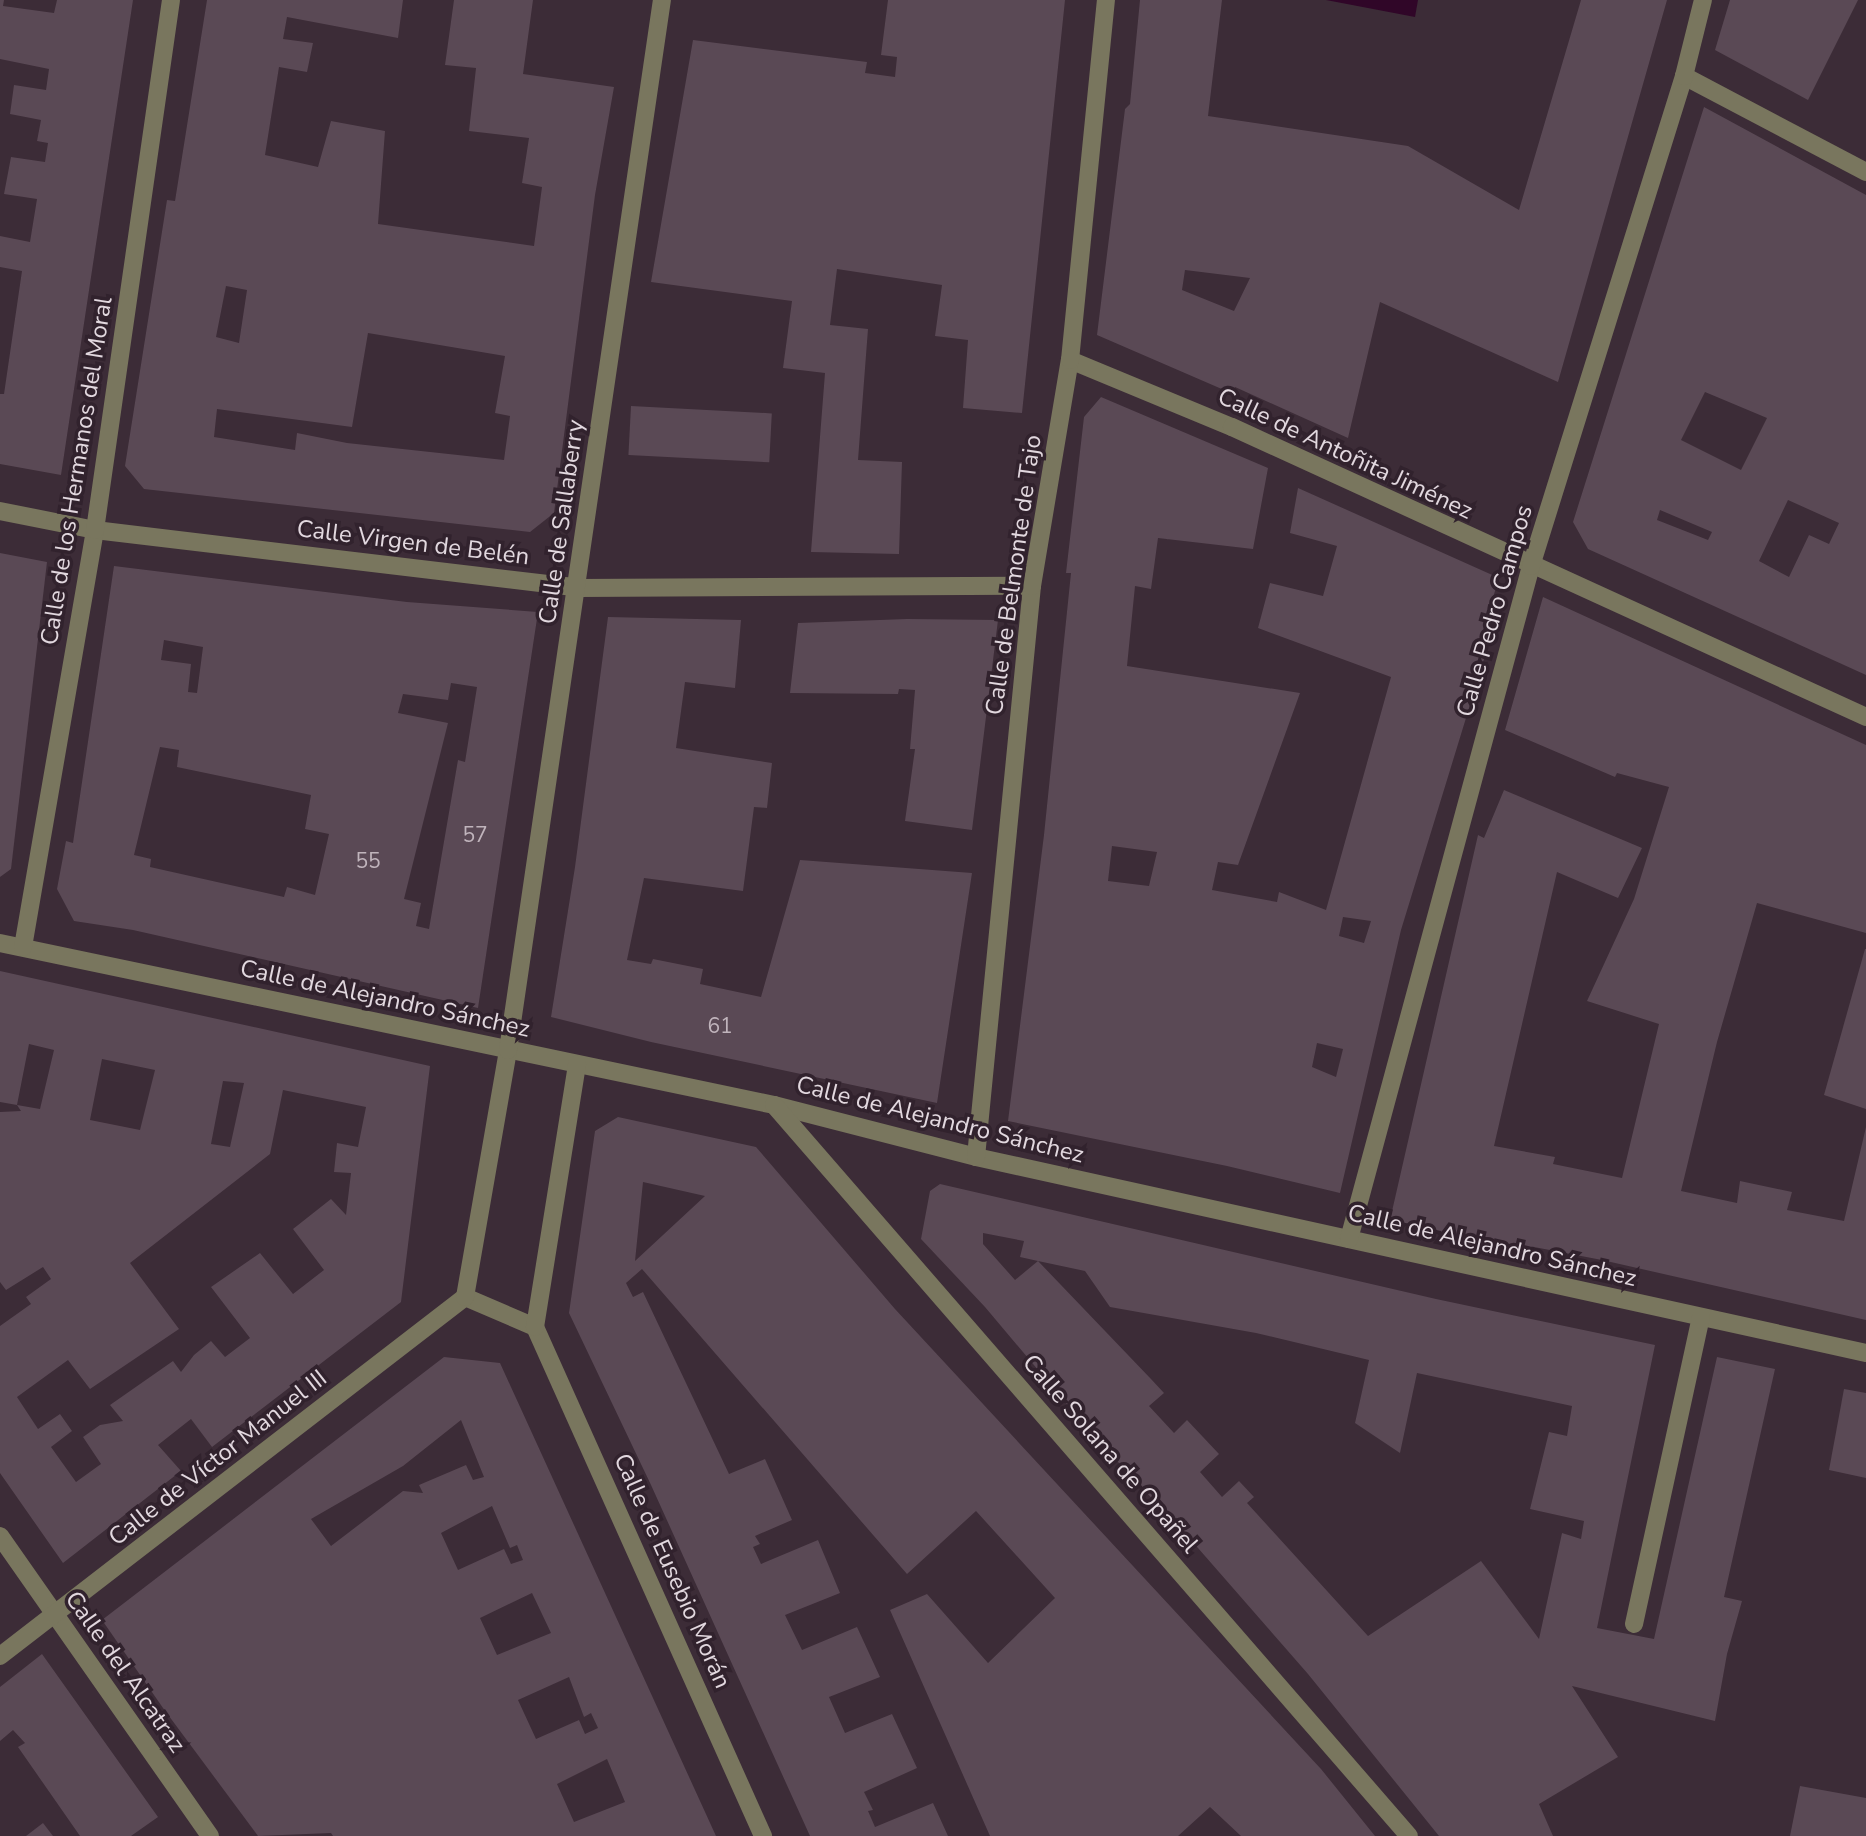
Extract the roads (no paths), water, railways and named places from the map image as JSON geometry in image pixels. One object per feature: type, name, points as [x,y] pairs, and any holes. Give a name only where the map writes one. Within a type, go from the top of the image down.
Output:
[{"type":"street","name":"Calle de los Hermanos del Moral","points":[[23,947],[95,530],[171,0]]},
{"type":"street","name":"Calle de Sallaberry","points":[[508,1050],[578,588],[662,0]]},
{"type":"street","name":"Calle de Belmonte de Tajo","points":[[976,1157],[1032,586],[1070,360],[1106,0]]},
{"type":"street","name":"Calle Pedro Campos","points":[[1349,1239],[1531,566],[1684,76],[1703,0]]},
{"type":"street","points":[[1684,76],[1866,172]]},
{"type":"street","name":"Calle de Antoñita Jiménez","points":[[1070,360],[1232,427],[1866,717]]},
{"type":"street","name":"Calle Virgen de Belén","points":[[0,511],[95,530],[578,588],[1032,586]]},
{"type":"street","name":"Calle de Alejandro Sánchez","points":[[0,943],[774,1105],[976,1157],[1866,1353]]},
{"type":"street","points":[[508,1050],[465,1297],[535,1326],[577,1064]]},
{"type":"street","name":"Calle Solana de Opañel","points":[[774,1105],[1409,1836]]},
{"type":"street","name":"Calle de Víctor Manuel III","points":[[0,1656],[465,1297]]},
{"type":"street","points":[[1634,1624],[1701,1317]]},
{"type":"street","name":"Calle de Eusebio Morán","points":[[535,1326],[763,1836]]},
{"type":"street","name":"Calle del Alcatraz","points":[[0,1536],[210,1836]]}]
